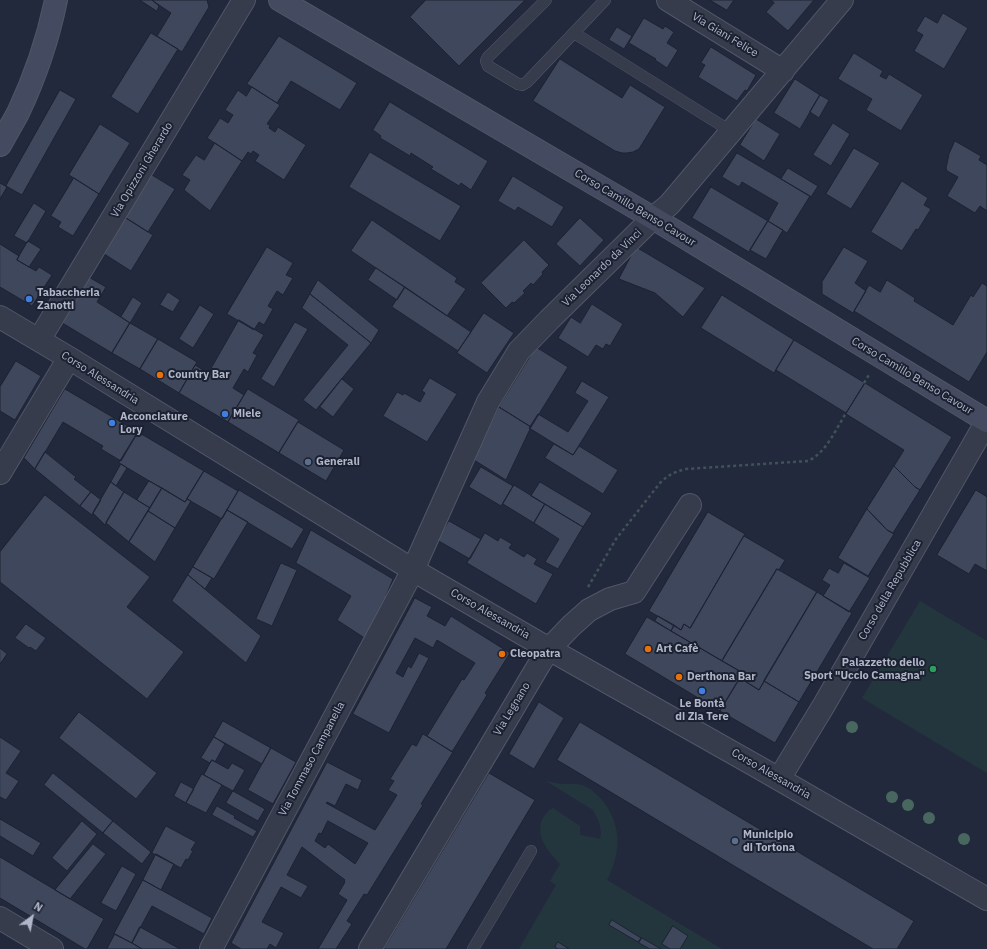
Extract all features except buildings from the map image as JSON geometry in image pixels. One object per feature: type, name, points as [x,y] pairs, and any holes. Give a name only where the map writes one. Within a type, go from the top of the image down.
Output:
[{"type":"street","points":[[0,145],[17,114],[34,76],[45,46],[56,0]]},
{"type":"street","name":"Via Opizzoni Gherardo","points":[[39,340],[244,0]]},
{"type":"street","name":"Corso Camillo Benso Cavour","points":[[280,0],[653,218],[987,421]]},
{"type":"street","name":"Via Giani Felice","points":[[668,0],[783,71]]},
{"type":"street","name":"Via Leonardo da Vinci","points":[[413,570],[488,402],[519,351],[653,218],[669,205],[842,0]]},
{"type":"street","name":"Corso Alessandria","points":[[0,317],[70,358],[413,570],[987,899]]},
{"type":"street","points":[[0,473],[70,358]]},
{"type":"street","name":"Corso della Repubblica","points":[[779,779],[824,705],[987,421]]},
{"type":"street","name":"Via Legnano","points":[[370,949],[549,649],[589,610],[610,600],[634,592],[690,505]]},
{"type":"street","name":"Via Tommaso Campanella","points":[[211,949],[413,570]]},
{"type":"street","points":[[0,918],[52,949]]},
{"type":"lane","points":[[546,0],[486,61],[488,66],[518,84],[522,85],[527,82],[605,0]]},
{"type":"lane","points":[[574,33],[732,132]]},
{"type":"lane","points":[[473,949],[531,851]]},
{"type":"path","points":[[823,450],[846,413]]},
{"type":"shaded area","name":"Palazzetto dello Sport \"Uccio Camagna\"","points":[[920,601],[987,641],[987,773],[862,698]]},
{"type":"shaded area","points":[[546,781],[561,784],[582,785],[598,795],[610,811],[614,820],[618,839],[615,861],[607,880],[722,949],[519,949],[556,885],[550,881],[560,864],[544,844],[540,832],[540,826],[545,814],[553,808],[580,826],[580,835],[600,839],[601,833],[599,822],[593,810]]},
{"type":"place","name":"Tabaccheria Zanotti","points":[[29,299]]},
{"type":"place","name":"Country Bar","points":[[160,375]]},
{"type":"place","name":"Miele","points":[[225,414]]},
{"type":"place","name":"Acconciature Lory","points":[[112,423]]},
{"type":"place","name":"Generali","points":[[308,462]]},
{"type":"place","name":"Art Cafè","points":[[648,649]]},
{"type":"place","name":"Cleopatra","points":[[502,654]]},
{"type":"place","name":"Palazzetto dello Sport \"Uccio Camagna\"","points":[[933,669]]},
{"type":"place","name":"Derthona Bar","points":[[679,677]]},
{"type":"place","name":"Le Bontà di Zia Tere","points":[[702,691]]},
{"type":"place","name":"Municipio di Tortona","points":[[735,841]]}]
